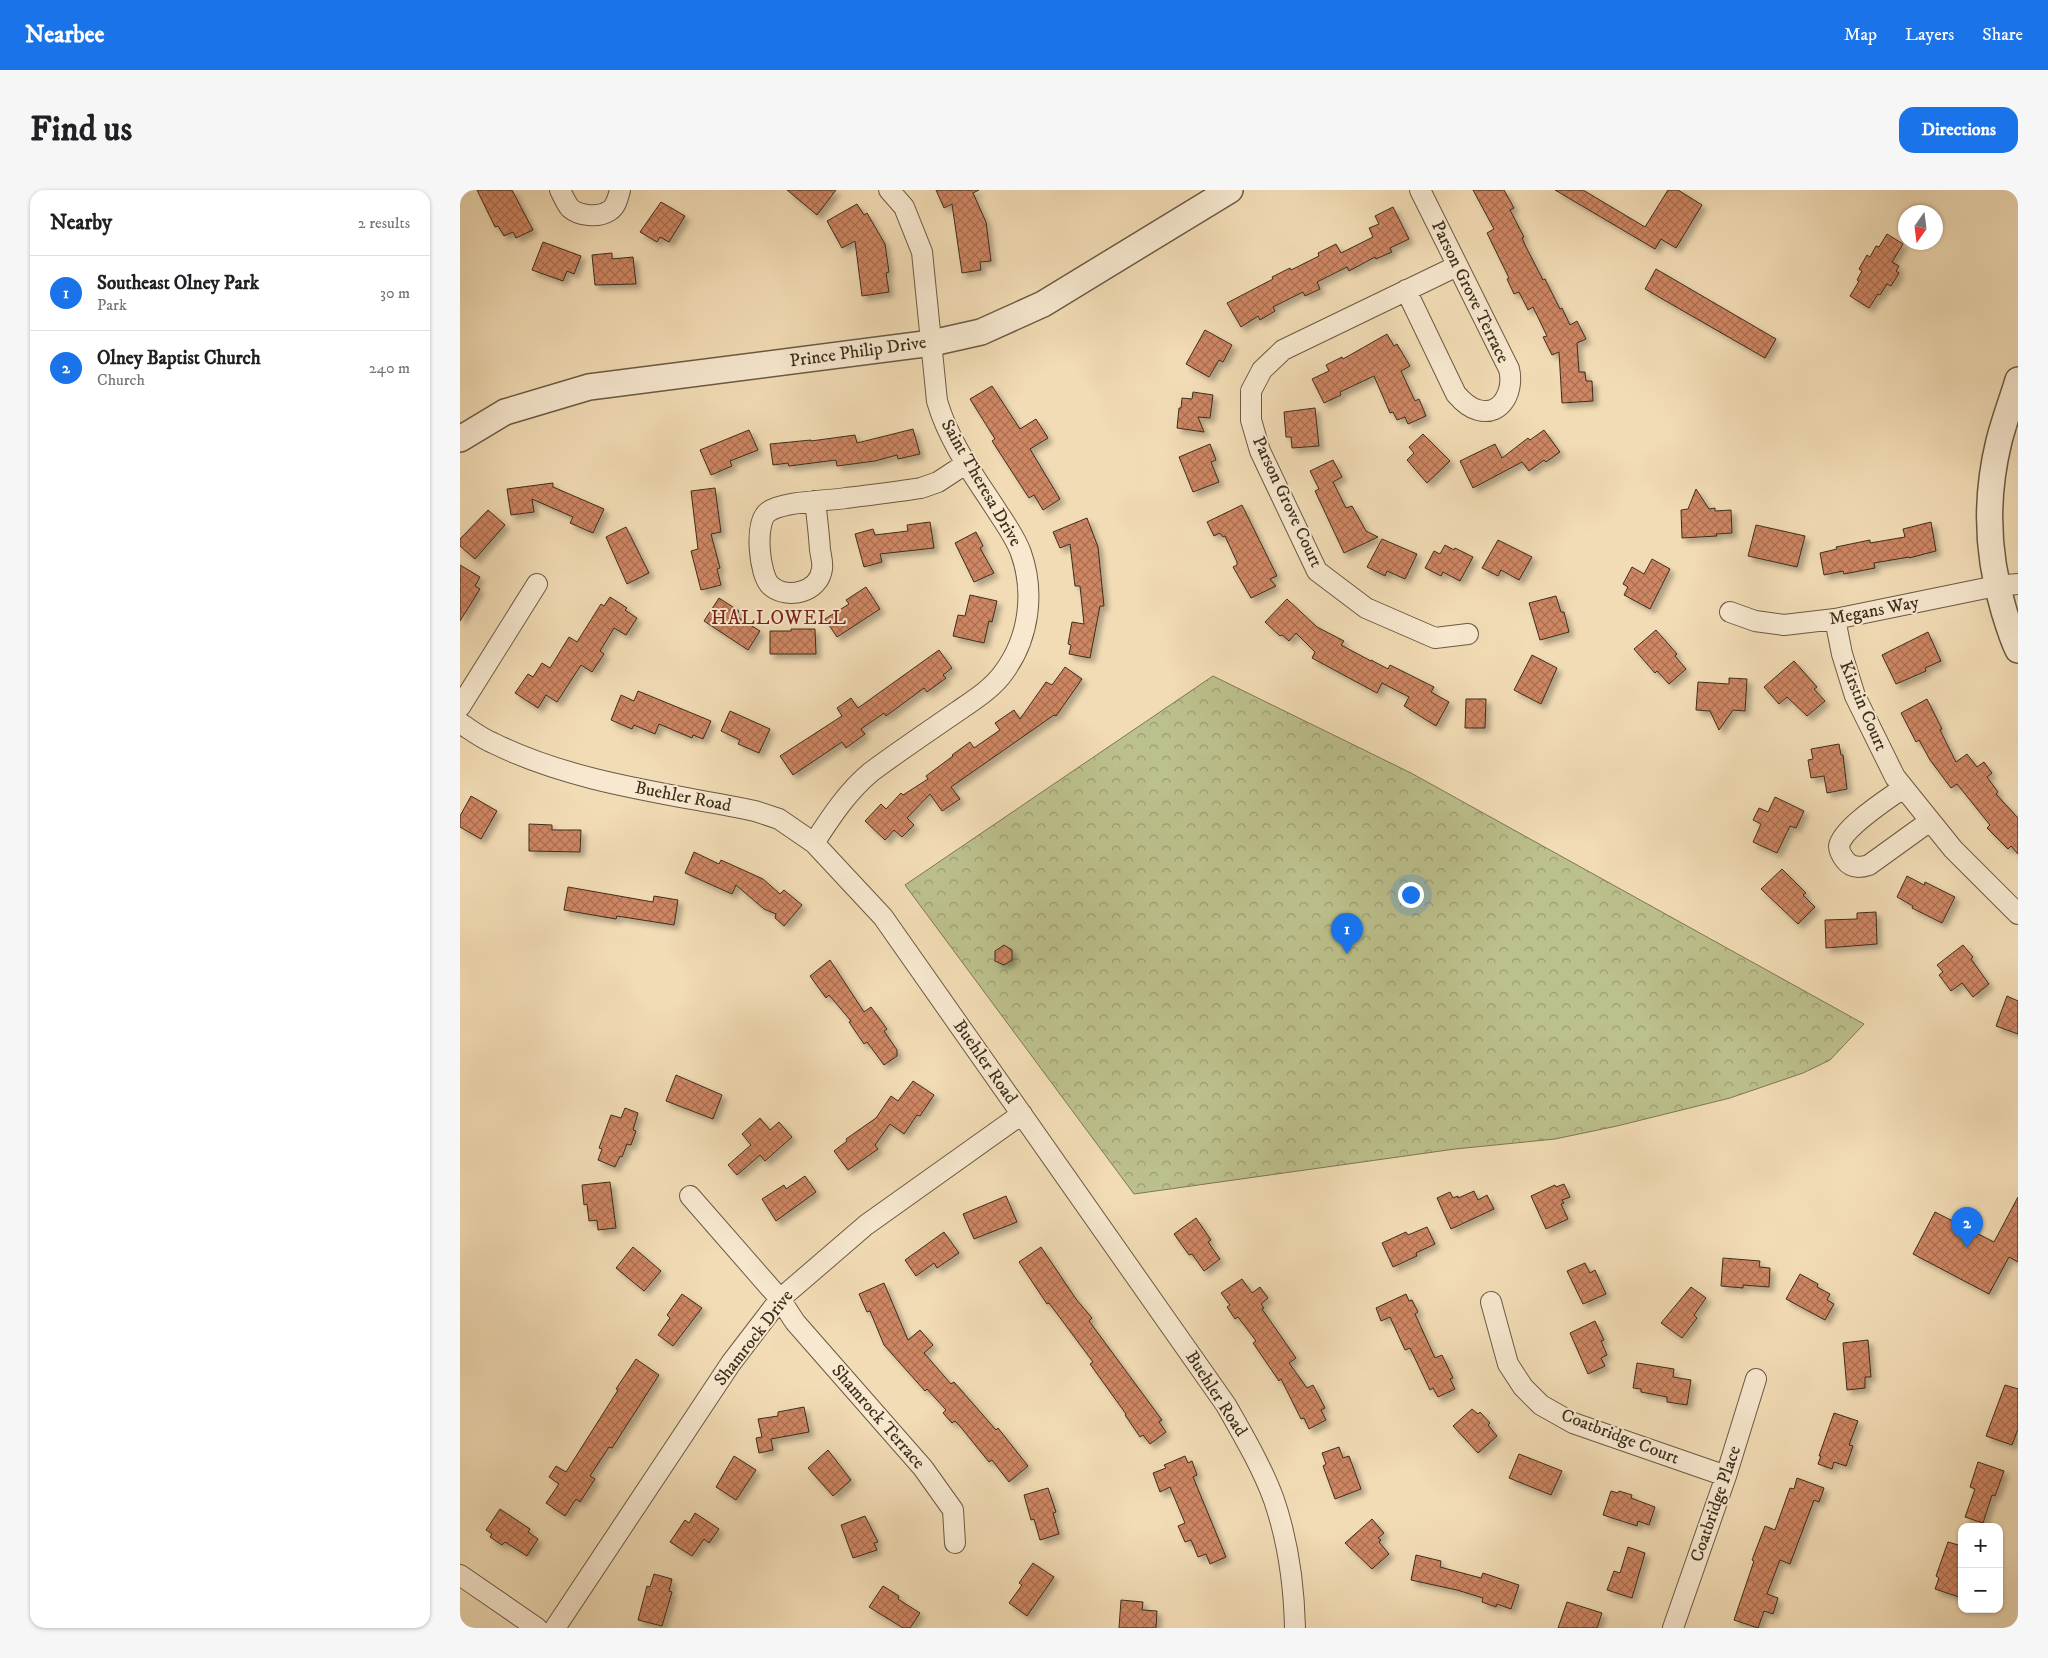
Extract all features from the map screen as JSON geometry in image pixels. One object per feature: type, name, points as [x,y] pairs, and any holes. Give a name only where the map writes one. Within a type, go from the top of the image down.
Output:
[{"type":"street","points":[[560,190],[572,209],[594,215],[609,211],[614,205],[620,190]]},
{"type":"street","name":"Saint Theresa Drive","points":[[814,842],[846,795],[871,773],[981,694],[1004,673],[1020,645],[1028,617],[1027,573],[1021,552],[954,444],[943,421],[937,401],[922,252],[904,207],[889,190]]},
{"type":"street","name":"Prince Philip Drive","points":[[460,439],[505,412],[589,388],[932,342],[980,332],[1043,304],[1230,190]]},
{"type":"street","name":"Parson Grove Terrace","points":[[1406,290],[1456,394],[1466,404],[1477,410],[1486,411],[1496,408],[1508,397],[1511,378],[1509,369],[1420,190]]},
{"type":"street","name":"Parson Grove Court","points":[[1457,266],[1283,350],[1262,370],[1251,391],[1251,420],[1260,451],[1317,571],[1366,608],[1435,638],[1468,634]]},
{"type":"street","points":[[2018,380],[1999,442],[1990,491],[1990,544],[2007,585],[2018,650]]},
{"type":"street","points":[[815,501],[822,570],[816,583],[807,590],[794,593],[783,592],[771,586],[764,576],[759,532],[761,521],[766,512],[776,508],[815,501],[921,488],[938,482],[966,463]]},
{"type":"street","points":[[460,707],[537,584]]},
{"type":"street","name":"Megans Way","points":[[1730,612],[1755,622],[1784,626],[1836,619],[2007,585]]},
{"type":"street","name":"Kirstin Court","points":[[1836,619],[1842,654],[1855,696],[1895,778],[1953,849],[2018,914]]},
{"type":"street","name":"Buehler Road","points":[[460,724],[491,743],[538,763],[592,779],[755,811],[779,819],[814,842],[883,917],[1226,1404],[1243,1434],[1274,1499],[1284,1534],[1294,1599],[1295,1628]]},
{"type":"street","points":[[1903,788],[1850,828],[1843,837],[1839,847],[1841,855],[1849,865],[1860,868],[1870,865],[1930,821]]},
{"type":"street","name":"Shamrock Drive","points":[[555,1628],[731,1363],[780,1299],[866,1226],[1022,1114]]},
{"type":"street","name":"Shamrock Terrace","points":[[690,1196],[780,1299],[795,1322],[923,1468],[953,1510],[955,1543]]},
{"type":"street","name":"Coatbridge Court","points":[[1491,1302],[1508,1364],[1523,1387],[1541,1405],[1573,1423],[1726,1476]]},
{"type":"street","name":"Coatbridge Place","points":[[1673,1628],[1726,1476],[1756,1379]]},
{"type":"street","points":[[460,1575],[537,1628]]},
{"type":"green space","points":[[1213,676],[1411,773],[1864,1024],[1830,1060],[1803,1073],[1730,1098],[1617,1126],[1555,1139],[1455,1149],[1134,1194],[905,885]]},
{"type":"building","points":[[477,190],[512,190],[533,230],[516,238],[513,232],[504,236],[498,226],[495,227]]},
{"type":"building","points":[[787,190],[836,190],[817,215]]},
{"type":"building","points":[[936,190],[979,190],[973,193],[986,222],[991,261],[980,262],[981,270],[962,273],[952,204],[944,208]]},
{"type":"building","points":[[1473,190],[1504,190],[1514,208],[1510,210],[1524,237],[1522,238],[1543,280],[1545,279],[1570,325],[1577,321],[1586,339],[1577,343],[1579,372],[1585,372],[1586,381],[1592,381],[1593,401],[1562,403],[1559,352],[1552,355],[1543,337],[1547,336],[1533,307],[1528,310],[1519,292],[1514,294],[1507,279],[1509,278],[1487,233],[1494,229]]},
{"type":"building","points":[[1555,190],[1583,190],[1645,227],[1668,190],[1678,190],[1702,205],[1676,248],[1661,239],[1655,249]]},
{"type":"building","points":[[661,202],[685,216],[669,242],[660,237],[657,242],[640,232]]},
{"type":"building","points":[[857,204],[864,215],[867,213],[885,244],[889,272],[886,273],[889,292],[862,296],[855,241],[842,248],[827,221]]},
{"type":"building","points":[[1393,207],[1409,239],[1390,248],[1392,252],[1376,259],[1375,257],[1349,271],[1347,267],[1317,282],[1320,289],[1305,296],[1303,292],[1273,307],[1275,311],[1260,320],[1258,316],[1241,327],[1227,303],[1273,279],[1272,277],[1319,256],[1318,253],[1336,244],[1341,253],[1373,237],[1369,228],[1379,224],[1375,216]]},
{"type":"building","points":[[1887,234],[1898,241],[1899,250],[1892,262],[1899,266],[1896,271],[1899,273],[1891,286],[1887,284],[1869,308],[1850,296],[1859,281],[1857,280],[1862,271],[1859,269],[1867,255],[1870,257],[1876,246],[1879,247]]},
{"type":"building","points":[[543,242],[581,256],[574,274],[567,271],[563,281],[532,270]]},
{"type":"building","points":[[612,253],[612,259],[633,257],[636,284],[595,285],[592,255]]},
{"type":"building","points":[[1656,269],[1776,339],[1765,358],[1645,289]]},
{"type":"building","points":[[1205,330],[1232,345],[1223,362],[1219,360],[1209,377],[1186,364]]},
{"type":"building","points":[[1387,334],[1394,346],[1397,344],[1410,366],[1401,371],[1415,401],[1419,399],[1426,416],[1408,424],[1405,417],[1397,420],[1393,412],[1390,413],[1374,376],[1340,392],[1341,395],[1324,403],[1312,379],[1329,371],[1326,365],[1342,357],[1343,359]]},
{"type":"building","points":[[992,386],[1020,429],[1036,419],[1048,438],[1030,449],[1060,499],[1043,510],[1034,495],[1029,498],[992,441],[995,439],[970,399]]},
{"type":"building","points":[[1193,392],[1213,395],[1210,418],[1198,417],[1204,432],[1177,428],[1182,398],[1192,399]]},
{"type":"building","points":[[1315,408],[1319,446],[1292,448],[1291,437],[1286,437],[1284,412]]},
{"type":"building","points":[[913,429],[920,454],[898,459],[897,455],[875,461],[837,466],[836,460],[789,466],[788,463],[773,465],[770,444],[855,435],[857,443]]},
{"type":"building","points":[[749,430],[758,450],[730,461],[732,466],[711,475],[700,450]]},
{"type":"building","points":[[1544,430],[1560,452],[1546,462],[1544,460],[1529,471],[1522,462],[1473,488],[1460,461],[1495,444],[1502,458],[1528,438],[1530,440]]},
{"type":"building","points":[[1423,434],[1450,461],[1427,483],[1407,460],[1414,453],[1409,447]]},
{"type":"building","points":[[1210,444],[1216,460],[1211,462],[1219,482],[1193,492],[1179,457]]},
{"type":"building","points":[[1333,460],[1342,477],[1333,482],[1346,508],[1352,506],[1366,531],[1378,537],[1344,553],[1315,491],[1319,489],[1310,471]]},
{"type":"building","points":[[553,483],[553,487],[604,509],[593,533],[570,523],[573,517],[532,499],[534,512],[511,515],[507,489]]},
{"type":"building","points":[[715,488],[721,532],[711,534],[720,568],[717,569],[721,585],[701,590],[691,551],[698,549],[691,491]]},
{"type":"building","points":[[1696,489],[1709,509],[1715,508],[1715,511],[1731,510],[1732,533],[1682,538],[1681,510],[1688,509]]},
{"type":"building","points":[[1242,505],[1277,576],[1270,579],[1276,586],[1251,598],[1233,567],[1237,565],[1237,562],[1225,536],[1223,537],[1220,533],[1214,536],[1207,522]]},
{"type":"building","points":[[488,510],[505,525],[475,559],[460,546],[460,539]]},
{"type":"building","points":[[1087,518],[1098,547],[1104,606],[1100,606],[1090,658],[1069,654],[1071,645],[1068,644],[1072,622],[1084,624],[1080,586],[1075,586],[1070,544],[1060,548],[1053,532]]},
{"type":"building","points":[[930,522],[934,548],[880,554],[882,562],[864,567],[855,534],[873,529],[875,535],[908,531],[907,525]]},
{"type":"building","points":[[1931,522],[1936,551],[1909,558],[1874,563],[1875,568],[1844,574],[1843,571],[1824,575],[1820,553],[1837,549],[1836,547],[1870,540],[1870,543],[1905,537],[1903,529]]},
{"type":"building","points":[[1756,525],[1805,536],[1797,567],[1748,556]]},
{"type":"building","points":[[626,527],[649,573],[627,584],[606,537]]},
{"type":"building","points":[[976,532],[983,546],[980,548],[994,573],[974,582],[955,543]]},
{"type":"building","points":[[1382,539],[1417,554],[1405,579],[1387,571],[1385,576],[1367,567]]},
{"type":"building","points":[[1498,540],[1532,557],[1519,580],[1501,570],[1498,576],[1482,568]]},
{"type":"building","points":[[1445,545],[1473,557],[1460,581],[1443,572],[1441,576],[1425,568],[1434,551],[1440,554]]},
{"type":"building","points":[[1652,559],[1670,569],[1650,609],[1624,595],[1628,587],[1623,584],[1632,567],[1644,574]]},
{"type":"building","points":[[460,565],[480,577],[475,586],[480,589],[460,621]]},
{"type":"building","points":[[866,587],[880,609],[837,637],[825,619],[849,604],[846,600]]},
{"type":"building","points":[[970,595],[997,601],[992,622],[989,621],[984,643],[953,636],[958,615],[965,616]]},
{"type":"building","points":[[1556,596],[1561,612],[1564,612],[1569,632],[1540,640],[1529,603]]},
{"type":"building","points":[[610,597],[627,608],[625,610],[637,618],[626,635],[614,628],[600,651],[604,654],[592,672],[581,665],[557,702],[546,695],[538,708],[515,693],[528,674],[533,677],[542,663],[550,668],[569,637],[577,642],[601,604],[604,606]]},
{"type":"building","points":[[719,598],[739,611],[736,616],[760,631],[748,650],[704,621]]},
{"type":"building","points":[[1287,599],[1317,627],[1344,641],[1341,645],[1388,669],[1390,665],[1434,687],[1431,692],[1449,702],[1436,726],[1404,706],[1409,697],[1382,683],[1377,693],[1312,658],[1315,652],[1296,633],[1289,641],[1282,635],[1280,636],[1265,622]]},
{"type":"building","points":[[791,629],[815,629],[816,654],[770,654],[770,631],[791,631]]},
{"type":"building","points":[[1656,630],[1677,654],[1675,656],[1686,669],[1669,684],[1657,671],[1655,673],[1634,649]]},
{"type":"building","points":[[1928,632],[1941,661],[1925,668],[1926,671],[1896,684],[1882,655]]},
{"type":"building","points":[[939,650],[952,668],[943,675],[946,678],[927,692],[924,688],[886,716],[884,713],[861,729],[865,734],[846,748],[842,742],[793,775],[780,756],[842,716],[837,708],[851,698],[858,708]]},
{"type":"building","points":[[1532,655],[1557,668],[1541,704],[1514,690]]},
{"type":"building","points":[[1794,661],[1817,687],[1814,689],[1825,701],[1807,716],[1787,697],[1779,704],[1764,687]]},
{"type":"building","points":[[1065,667],[1082,679],[1056,716],[1054,715],[951,787],[960,799],[942,811],[930,794],[907,818],[914,825],[902,837],[894,830],[885,840],[865,821],[881,804],[886,809],[901,793],[903,795],[928,779],[926,776],[970,742],[974,748],[1000,730],[995,723],[1014,710],[1020,719],[1046,682],[1052,685]]},
{"type":"building","points":[[1729,678],[1747,679],[1745,711],[1733,710],[1719,730],[1710,711],[1696,710],[1698,682],[1729,684]]},
{"type":"building","points":[[638,691],[711,721],[703,739],[693,735],[692,738],[659,724],[655,734],[634,725],[632,729],[611,720],[621,695],[634,701]]},
{"type":"building","points":[[1466,699],[1486,699],[1485,728],[1465,728]]},
{"type":"building","points":[[1927,699],[1956,762],[1967,754],[1977,767],[1984,762],[1992,773],[1987,777],[1998,792],[1996,794],[2018,818],[2018,854],[2011,846],[2008,849],[1987,828],[1990,825],[1957,784],[1951,788],[1930,760],[1919,740],[1916,742],[1901,713]]},
{"type":"building","points":[[730,711],[770,729],[759,753],[738,744],[740,740],[721,731]]},
{"type":"building","points":[[1839,744],[1841,755],[1843,755],[1847,789],[1827,793],[1824,776],[1811,778],[1808,760],[1813,759],[1811,749]]},
{"type":"building","points":[[471,796],[497,811],[481,839],[460,827],[460,816]]},
{"type":"building","points":[[1775,797],[1804,811],[1796,828],[1790,826],[1777,853],[1753,842],[1761,824],[1753,820],[1759,808],[1768,812]]},
{"type":"building","points":[[529,824],[552,825],[552,830],[581,830],[580,852],[529,851]]},
{"type":"building","points":[[694,852],[719,864],[721,860],[763,879],[780,894],[784,890],[802,905],[784,926],[775,918],[776,914],[764,909],[736,885],[732,894],[685,873]]},
{"type":"building","points":[[1782,869],[1806,893],[1803,895],[1815,907],[1798,924],[1761,889]]},
{"type":"building","points":[[1907,876],[1924,885],[1925,882],[1955,897],[1942,923],[1912,908],[1913,906],[1897,897]]},
{"type":"building","points":[[568,887],[653,902],[654,896],[678,900],[674,925],[617,916],[616,919],[564,910]]},
{"type":"building","points":[[1876,912],[1877,944],[1826,948],[1825,920],[1857,919],[1857,913]]},
{"type":"building","points":[[1004,945],[1012,950],[1012,960],[1004,965],[995,961],[995,951]]},
{"type":"building","points":[[1963,945],[1973,957],[1971,959],[1989,984],[1973,997],[1962,983],[1951,991],[1939,975],[1943,972],[1937,965]]},
{"type":"building","points":[[830,960],[864,1012],[871,1007],[887,1029],[884,1031],[897,1050],[897,1056],[884,1065],[867,1042],[864,1044],[849,1022],[851,1021],[829,995],[826,998],[810,976]]},
{"type":"building","points":[[2007,996],[2018,1001],[2018,1034],[1996,1026]]},
{"type":"building","points":[[676,1075],[722,1095],[713,1119],[666,1101]]},
{"type":"building","points":[[913,1081],[934,1095],[920,1116],[917,1115],[904,1134],[890,1124],[875,1145],[878,1149],[848,1170],[834,1151],[847,1141],[846,1139],[876,1118],[891,1096],[898,1101]]},
{"type":"building","points":[[625,1108],[638,1113],[633,1130],[636,1131],[631,1145],[627,1144],[622,1157],[620,1156],[615,1167],[598,1160],[602,1149],[599,1148],[611,1115],[621,1118]]},
{"type":"building","points":[[760,1118],[770,1130],[779,1122],[792,1137],[765,1161],[760,1155],[737,1175],[728,1165],[751,1145],[742,1134]]},
{"type":"building","points":[[805,1176],[816,1192],[776,1221],[762,1199],[784,1185],[786,1189]]},
{"type":"building","points":[[610,1182],[616,1228],[598,1230],[597,1220],[589,1221],[587,1204],[584,1205],[582,1185]]},
{"type":"building","points":[[1564,1184],[1570,1197],[1562,1200],[1564,1203],[1561,1204],[1568,1219],[1546,1229],[1531,1196],[1555,1185],[1556,1187]]},
{"type":"building","points":[[1474,1191],[1478,1200],[1487,1195],[1494,1209],[1451,1229],[1437,1198],[1450,1192],[1453,1198],[1458,1196],[1458,1198]]},
{"type":"building","points":[[1006,1196],[1017,1222],[974,1239],[963,1214]]},
{"type":"building","points":[[2018,1197],[2018,1262],[2009,1257],[1989,1294],[1913,1254],[1935,1212],[1994,1242]]},
{"type":"building","points":[[1196,1218],[1211,1240],[1208,1242],[1220,1259],[1204,1271],[1192,1254],[1189,1255],[1174,1234]]},
{"type":"building","points":[[1427,1227],[1435,1244],[1416,1253],[1417,1256],[1393,1267],[1382,1243],[1406,1232],[1408,1235]]},
{"type":"building","points":[[944,1232],[959,1253],[937,1268],[934,1263],[916,1276],[905,1260]]},
{"type":"building","points":[[633,1247],[661,1271],[644,1291],[616,1268]]},
{"type":"building","points":[[1041,1247],[1076,1299],[1092,1318],[1089,1321],[1162,1420],[1159,1422],[1166,1432],[1150,1444],[1143,1435],[1140,1437],[1090,1364],[1093,1362],[1049,1303],[1047,1304],[1019,1262]]},
{"type":"building","points":[[1723,1258],[1760,1261],[1759,1267],[1770,1268],[1769,1287],[1743,1285],[1743,1288],[1721,1286]]},
{"type":"building","points":[[1585,1263],[1590,1273],[1595,1270],[1606,1294],[1583,1304],[1567,1271]]},
{"type":"building","points":[[1800,1274],[1818,1284],[1817,1287],[1830,1294],[1827,1300],[1834,1304],[1825,1320],[1786,1299]]},
{"type":"building","points":[[1242,1279],[1252,1293],[1260,1287],[1268,1298],[1261,1304],[1264,1308],[1262,1309],[1296,1358],[1289,1363],[1307,1388],[1313,1385],[1325,1408],[1321,1410],[1326,1420],[1309,1429],[1304,1418],[1301,1419],[1281,1379],[1279,1381],[1253,1343],[1256,1341],[1238,1317],[1235,1319],[1227,1307],[1230,1305],[1221,1293]]},
{"type":"building","points":[[884,1283],[908,1340],[920,1330],[933,1345],[924,1353],[951,1384],[954,1382],[996,1430],[998,1428],[1028,1466],[1009,1482],[992,1460],[989,1462],[959,1425],[955,1421],[952,1423],[943,1413],[946,1410],[927,1389],[925,1391],[884,1345],[870,1311],[867,1312],[859,1294]]},
{"type":"building","points":[[1691,1287],[1706,1298],[1694,1315],[1697,1318],[1682,1338],[1661,1323]]},
{"type":"building","points":[[682,1294],[702,1308],[673,1346],[658,1335],[670,1318],[667,1315]]},
{"type":"building","points":[[1406,1294],[1409,1301],[1412,1300],[1418,1312],[1415,1314],[1435,1358],[1442,1355],[1453,1378],[1450,1379],[1455,1389],[1438,1397],[1433,1388],[1430,1390],[1410,1348],[1405,1350],[1390,1317],[1381,1321],[1376,1308]]},
{"type":"building","points":[[1595,1321],[1604,1340],[1601,1341],[1607,1355],[1601,1358],[1605,1366],[1588,1374],[1570,1333]]},
{"type":"building","points":[[1868,1340],[1871,1377],[1865,1377],[1865,1388],[1847,1390],[1843,1343]]},
{"type":"building","points":[[636,1359],[659,1375],[612,1448],[609,1447],[590,1476],[595,1479],[580,1502],[576,1499],[565,1516],[546,1503],[559,1484],[549,1477],[556,1466],[566,1472]]},
{"type":"building","points":[[1637,1363],[1674,1369],[1673,1377],[1691,1380],[1687,1405],[1667,1402],[1667,1397],[1641,1392],[1641,1389],[1633,1388]]},
{"type":"building","points":[[2005,1385],[2018,1389],[2018,1429],[2012,1445],[1986,1436]]},
{"type":"building","points":[[804,1407],[809,1432],[771,1439],[773,1450],[759,1453],[756,1438],[762,1437],[758,1419],[778,1416],[778,1412]]},
{"type":"building","points":[[1472,1409],[1478,1414],[1480,1412],[1490,1423],[1488,1425],[1497,1436],[1478,1453],[1453,1426]]},
{"type":"building","points":[[1834,1413],[1858,1421],[1849,1445],[1853,1446],[1846,1466],[1834,1462],[1832,1469],[1818,1464]]},
{"type":"building","points":[[1339,1447],[1343,1458],[1349,1456],[1361,1489],[1335,1499],[1323,1466],[1326,1464],[1322,1453]]},
{"type":"building","points":[[828,1450],[851,1480],[833,1496],[808,1468]]},
{"type":"building","points":[[1519,1454],[1562,1471],[1551,1495],[1509,1478]]},
{"type":"building","points":[[734,1456],[756,1470],[736,1500],[716,1487]]},
{"type":"building","points":[[1185,1456],[1188,1463],[1192,1461],[1197,1475],[1193,1477],[1226,1557],[1210,1564],[1206,1554],[1198,1557],[1191,1540],[1185,1542],[1178,1526],[1185,1523],[1170,1487],[1160,1492],[1153,1473],[1166,1468],[1164,1465]]},
{"type":"building","points":[[1978,1462],[2004,1471],[1995,1496],[1992,1495],[1983,1523],[1965,1517],[1975,1489],[1970,1487]]},
{"type":"building","points":[[1797,1478],[1824,1488],[1819,1502],[1814,1500],[1790,1564],[1780,1560],[1767,1594],[1778,1598],[1773,1614],[1764,1611],[1758,1628],[1734,1620],[1754,1561],[1752,1560],[1765,1526],[1775,1530],[1790,1488],[1794,1489]]},
{"type":"building","points":[[1048,1488],[1056,1512],[1053,1513],[1059,1534],[1040,1540],[1034,1519],[1031,1520],[1024,1495]]},
{"type":"building","points":[[1611,1491],[1632,1495],[1631,1498],[1655,1507],[1649,1525],[1638,1521],[1637,1526],[1603,1515]]},
{"type":"building","points":[[500,1509],[530,1529],[528,1532],[538,1539],[527,1556],[505,1542],[502,1545],[490,1537],[492,1534],[486,1530]]},
{"type":"building","points":[[695,1513],[719,1529],[709,1543],[704,1539],[692,1556],[670,1542],[685,1520],[689,1523]]},
{"type":"building","points":[[865,1516],[878,1542],[874,1543],[877,1550],[853,1558],[841,1525]]},
{"type":"building","points":[[1372,1519],[1384,1533],[1378,1538],[1389,1554],[1372,1569],[1345,1543]]},
{"type":"building","points":[[1948,1542],[1958,1545],[1958,1597],[1935,1589],[1939,1578],[1936,1576]]},
{"type":"building","points":[[1628,1547],[1645,1553],[1632,1598],[1607,1590],[1614,1571],[1620,1573]]},
{"type":"building","points":[[1416,1555],[1441,1561],[1440,1567],[1481,1578],[1483,1573],[1519,1585],[1511,1609],[1497,1604],[1496,1607],[1482,1602],[1483,1598],[1457,1590],[1411,1580]]},
{"type":"building","points":[[1033,1563],[1054,1577],[1027,1616],[1009,1603],[1022,1585],[1019,1583]]},
{"type":"building","points":[[654,1574],[672,1579],[669,1591],[672,1592],[662,1626],[638,1620],[647,1586],[650,1587]]},
{"type":"building","points":[[883,1586],[899,1596],[898,1599],[920,1613],[910,1628],[903,1628],[869,1607]]},
{"type":"building","points":[[1121,1600],[1143,1602],[1142,1610],[1157,1611],[1156,1628],[1119,1628]]},
{"type":"building","points":[[1567,1602],[1602,1613],[1597,1628],[1558,1628]]},
{"type":"place","name":"Southeast Olney Park","points":[[1347,954]]},
{"type":"place","name":"Olney Baptist Church","points":[[1967,1248]]},
{"type":"district","name":"HALLOWELL","points":[[779,618]]}]
